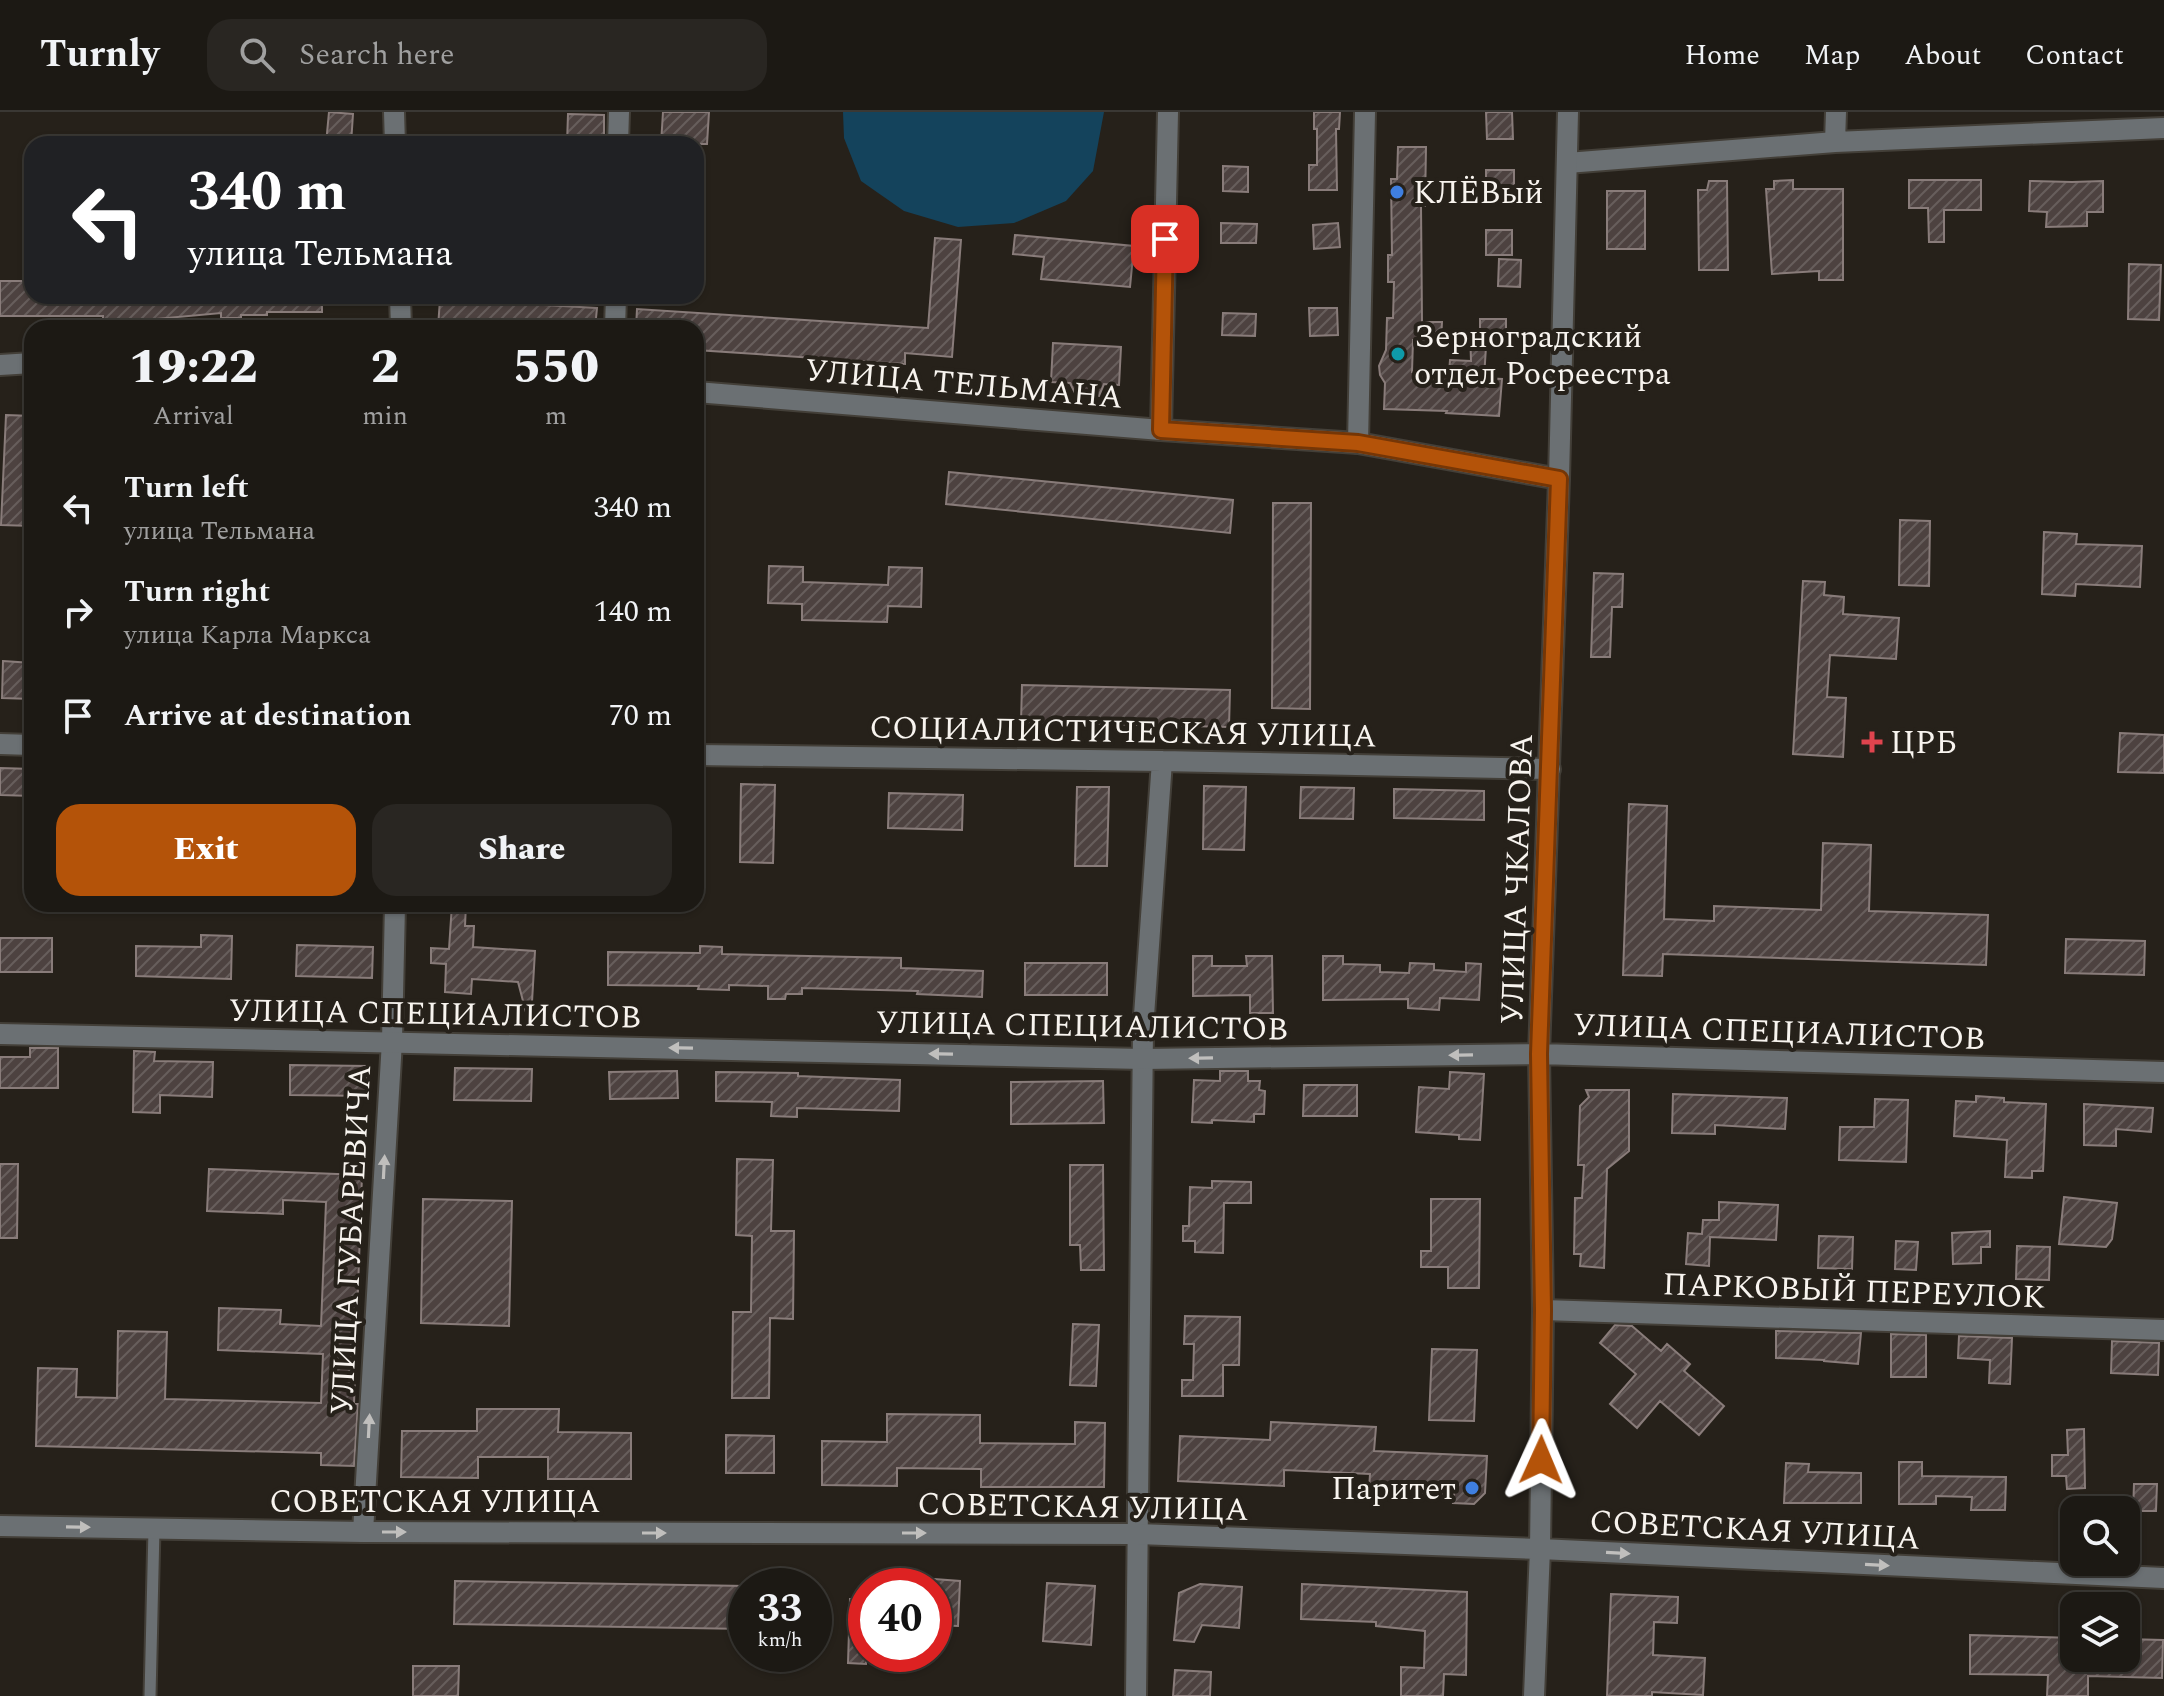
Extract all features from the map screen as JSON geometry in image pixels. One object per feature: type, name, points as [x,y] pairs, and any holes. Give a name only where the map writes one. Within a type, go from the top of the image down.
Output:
[{"type":"street","points":[[394,112],[395,136]]},
{"type":"street","points":[[618,136],[619,112]]},
{"type":"street","points":[[1161,430],[1168,112]]},
{"type":"street","points":[[1358,443],[1365,112]]},
{"type":"street","name":"УЛИЦА ЧКАЛОВА","points":[[1534,1696],[1540,1549],[1543,1310],[1539,1054],[1568,112]]},
{"type":"street","points":[[1835,142],[1836,112]]},
{"type":"street","points":[[1567,163],[1835,142],[2164,128]]},
{"type":"street","points":[[0,365],[24,364]]},
{"type":"street","name":"УЛИЦА ТЕЛЬМАНА","points":[[704,393],[1358,443],[1559,479]]},
{"type":"street","points":[[0,744],[24,745]]},
{"type":"street","name":"СОЦИАЛИСТИЧЕСКАЯ УЛИЦА","points":[[704,755],[1550,769]]},
{"type":"street","points":[[1136,1696],[1143,1030],[1162,761]]},
{"type":"street","name":"УЛИЦА ГУБАРЕВИЧА","points":[[363,1532],[392,1041],[395,912]]},
{"type":"street","name":"УЛИЦА СПЕЦИАЛИСТОВ","points":[[0,1034],[1143,1059],[1539,1054],[2164,1072]]},
{"type":"street","name":"ПАРКОВЫЙ ПЕРЕУЛОК","points":[[1543,1310],[2164,1330]]},
{"type":"street","name":"СОВЕТСКАЯ УЛИЦА","points":[[0,1526],[363,1532],[1138,1534],[2164,1578]]},
{"type":"lane","points":[[150,1696],[154,1529]]},
{"type":"water","points":[[843,112],[1104,112],[1093,171],[1066,201],[1014,223],[958,227],[904,211],[861,181],[844,138]]},
{"type":"building","points":[[329,112],[353,114],[352,136],[327,136]]},
{"type":"building","points":[[663,112],[709,112],[707,144],[704,144],[704,136],[662,136]]},
{"type":"building","points":[[1314,112],[1340,112],[1339,129],[1336,129],[1337,190],[1309,190],[1309,165],[1317,165]]},
{"type":"building","points":[[1486,112],[1512,112],[1513,139],[1487,139]]},
{"type":"building","points":[[568,114],[604,115],[604,136],[567,136]]},
{"type":"building","points":[[1398,147],[1426,147],[1425,206],[1421,206],[1422,322],[1442,322],[1441,341],[1413,340],[1412,372],[1449,373],[1450,360],[1471,361],[1470,330],[1480,330],[1480,319],[1506,319],[1506,337],[1501,337],[1501,347],[1486,347],[1484,378],[1502,379],[1499,416],[1384,409],[1385,383],[1379,366],[1386,350],[1387,318],[1393,318],[1394,282],[1388,282],[1388,255],[1392,255],[1391,179],[1397,179]]},
{"type":"building","points":[[1223,166],[1248,167],[1248,192],[1223,191]]},
{"type":"building","points":[[1486,170],[1514,170],[1514,197],[1486,196]]},
{"type":"building","points":[[1793,180],[1793,189],[1843,189],[1843,280],[1819,280],[1819,271],[1772,274],[1766,189],[1774,189],[1774,181]]},
{"type":"building","points":[[1909,180],[1981,180],[1981,210],[1944,210],[1944,242],[1929,242],[1928,208],[1909,208]]},
{"type":"building","points":[[1709,181],[1727,181],[1728,270],[1699,270],[1698,190],[1707,190]]},
{"type":"building","points":[[2030,181],[2103,181],[2103,212],[2087,212],[2087,226],[2046,227],[2047,212],[2029,211]]},
{"type":"building","points":[[1607,191],[1645,191],[1645,249],[1607,249]]},
{"type":"building","points":[[1221,223],[1257,224],[1256,243],[1221,243]]},
{"type":"building","points":[[1338,223],[1340,247],[1314,249],[1313,225]]},
{"type":"building","points":[[1486,230],[1512,230],[1512,255],[1486,255]]},
{"type":"building","points":[[1015,235],[1134,246],[1130,287],[1041,279],[1044,257],[1013,254]]},
{"type":"building","points":[[935,238],[961,240],[952,357],[905,353],[905,364],[704,351],[704,320],[636,320],[637,309],[928,328]]},
{"type":"building","points":[[1499,259],[1521,260],[1520,287],[1498,286]]},
{"type":"building","points":[[2129,264],[2161,265],[2159,320],[2128,319]]},
{"type":"building","points":[[0,281],[24,281],[24,304],[322,304],[322,312],[267,312],[267,315],[241,315],[241,318],[221,318],[221,313],[145,320],[103,320],[103,316],[0,316]]},
{"type":"building","points":[[440,304],[597,308],[596,320],[439,320]]},
{"type":"building","points":[[1309,308],[1337,308],[1338,335],[1310,336]]},
{"type":"building","points":[[1223,313],[1256,314],[1255,336],[1222,335]]},
{"type":"building","points":[[1053,343],[1121,347],[1119,385],[1104,384],[1099,396],[1075,393],[1070,383],[1051,382]]},
{"type":"building","points":[[6,415],[24,416],[24,526],[1,525]]},
{"type":"building","points":[[949,472],[1233,500],[1230,533],[946,504]]},
{"type":"building","points":[[1273,503],[1311,503],[1310,709],[1272,708]]},
{"type":"building","points":[[1900,520],[1930,521],[1929,586],[1899,585]]},
{"type":"building","points":[[2044,532],[2077,534],[2076,544],[2142,546],[2140,587],[2076,584],[2075,596],[2042,594]]},
{"type":"building","points":[[769,566],[803,567],[803,582],[888,585],[889,567],[922,568],[921,607],[888,606],[887,622],[802,620],[802,604],[768,603]]},
{"type":"building","points":[[1594,573],[1623,574],[1622,607],[1612,607],[1610,657],[1591,657]]},
{"type":"building","points":[[1803,581],[1825,582],[1824,595],[1844,597],[1843,614],[1899,618],[1896,659],[1830,655],[1827,697],[1846,698],[1843,757],[1793,754]]},
{"type":"building","points":[[3,661],[24,662],[24,699],[2,698]]},
{"type":"building","points":[[1022,685],[1230,690],[1229,727],[1021,722]]},
{"type":"building","points":[[2120,733],[2164,735],[2164,773],[2118,772]]},
{"type":"building","points":[[0,768],[24,769],[24,796],[0,795]]},
{"type":"building","points":[[741,784],[775,785],[773,863],[740,862]]},
{"type":"building","points":[[1204,786],[1246,787],[1244,850],[1203,849]]},
{"type":"building","points":[[1077,787],[1109,787],[1107,866],[1075,866]]},
{"type":"building","points":[[1301,787],[1354,788],[1353,819],[1300,818]]},
{"type":"building","points":[[1394,789],[1484,791],[1484,820],[1394,818]]},
{"type":"building","points":[[889,793],[963,795],[962,830],[888,828]]},
{"type":"building","points":[[1629,804],[1667,806],[1664,919],[1714,921],[1714,906],[1821,910],[1823,843],[1871,845],[1869,911],[1988,915],[1986,965],[1663,954],[1662,976],[1623,975]]},
{"type":"building","points":[[451,912],[466,912],[465,926],[474,926],[473,947],[535,951],[531,1019],[528,1020],[518,982],[472,979],[471,994],[445,992],[446,964],[431,963],[431,948],[449,949]]},
{"type":"building","points":[[201,935],[232,936],[231,979],[136,976],[136,946],[201,947]]},
{"type":"building","points":[[0,938],[52,938],[52,972],[0,972]]},
{"type":"building","points":[[2066,939],[2145,941],[2144,975],[2065,973]]},
{"type":"building","points":[[297,945],[373,947],[372,978],[296,976]]},
{"type":"building","points":[[700,946],[722,947],[722,954],[901,958],[901,968],[983,971],[982,997],[917,994],[918,991],[802,988],[802,994],[786,994],[785,999],[768,999],[768,986],[729,985],[729,990],[698,989],[699,986],[608,985],[608,952],[700,953]]},
{"type":"building","points":[[1193,956],[1212,956],[1212,966],[1247,966],[1246,956],[1272,956],[1273,1013],[1250,1013],[1250,995],[1193,996]]},
{"type":"building","points":[[1323,956],[1343,956],[1343,964],[1380,965],[1380,972],[1409,973],[1410,963],[1434,964],[1434,970],[1466,972],[1466,963],[1481,964],[1479,1000],[1440,998],[1439,1010],[1408,1008],[1408,999],[1323,1000]]},
{"type":"building","points":[[1025,963],[1107,963],[1107,995],[1025,995]]},
{"type":"building","points":[[30,1048],[58,1048],[58,1088],[0,1088],[0,1057],[30,1057]]},
{"type":"building","points":[[134,1051],[155,1052],[154,1061],[213,1062],[212,1097],[160,1095],[160,1113],[133,1112]]},
{"type":"building","points":[[290,1065],[369,1066],[369,1096],[290,1095]]},
{"type":"building","points":[[455,1068],[532,1069],[531,1101],[454,1100]]},
{"type":"building","points":[[677,1071],[678,1098],[610,1099],[609,1072]]},
{"type":"building","points":[[1220,1071],[1248,1071],[1248,1081],[1260,1081],[1259,1090],[1265,1091],[1264,1114],[1254,1114],[1254,1122],[1192,1122],[1194,1080],[1220,1081]]},
{"type":"building","points":[[716,1072],[798,1073],[798,1076],[900,1080],[899,1111],[797,1108],[797,1117],[771,1116],[772,1102],[716,1101]]},
{"type":"building","points":[[1450,1072],[1484,1074],[1480,1140],[1416,1132],[1419,1087],[1449,1089]]},
{"type":"building","points":[[1103,1081],[1104,1123],[1011,1124],[1011,1082]]},
{"type":"building","points":[[1304,1085],[1357,1085],[1357,1116],[1303,1116]]},
{"type":"building","points":[[1586,1090],[1629,1090],[1629,1151],[1607,1169],[1604,1268],[1580,1266],[1581,1254],[1574,1254],[1575,1198],[1582,1198],[1584,1165],[1578,1165],[1580,1106],[1589,1097]]},
{"type":"building","points":[[1673,1094],[1787,1098],[1785,1129],[1715,1125],[1715,1134],[1672,1133]]},
{"type":"building","points":[[1976,1096],[2004,1098],[2004,1102],[2046,1104],[2043,1171],[2032,1171],[2032,1178],[2005,1177],[2007,1140],[1954,1136],[1956,1101],[1976,1102]]},
{"type":"building","points":[[1875,1099],[1908,1100],[1906,1162],[1839,1160],[1840,1127],[1874,1127]]},
{"type":"building","points":[[2084,1104],[2153,1108],[2151,1132],[2116,1129],[2116,1146],[2084,1145]]},
{"type":"building","points":[[737,1159],[773,1160],[771,1231],[794,1231],[793,1319],[770,1318],[769,1398],[732,1398],[733,1312],[751,1312],[752,1236],[736,1235]]},
{"type":"building","points":[[0,1164],[18,1164],[17,1238],[0,1238]]},
{"type":"building","points":[[1070,1165],[1103,1165],[1104,1270],[1081,1270],[1080,1245],[1070,1245]]},
{"type":"building","points":[[209,1169],[362,1175],[354,1466],[321,1465],[321,1453],[36,1446],[38,1368],[77,1369],[76,1397],[117,1398],[118,1331],[167,1332],[165,1399],[321,1403],[323,1354],[218,1350],[219,1308],[281,1310],[280,1324],[321,1326],[326,1202],[283,1200],[283,1214],[207,1211]]},
{"type":"building","points":[[1212,1181],[1251,1182],[1251,1203],[1224,1203],[1223,1253],[1195,1252],[1195,1241],[1183,1241],[1183,1226],[1189,1226],[1190,1187],[1212,1188]]},
{"type":"building","points":[[2064,1197],[2117,1203],[2112,1239],[2106,1247],[2059,1244]]},
{"type":"building","points":[[423,1199],[512,1201],[509,1326],[421,1323]]},
{"type":"building","points":[[1431,1199],[1480,1199],[1479,1288],[1448,1288],[1448,1267],[1421,1267],[1421,1251],[1431,1251]]},
{"type":"building","points":[[1719,1202],[1778,1205],[1776,1240],[1710,1237],[1709,1266],[1686,1264],[1688,1233],[1702,1234],[1703,1220],[1719,1220]]},
{"type":"building","points":[[1990,1231],[1990,1247],[1981,1247],[1981,1263],[1953,1264],[1952,1233]]},
{"type":"building","points":[[1819,1236],[1853,1237],[1852,1269],[1818,1268]]},
{"type":"building","points":[[1896,1241],[1918,1242],[1916,1270],[1895,1269]]},
{"type":"building","points":[[2017,1246],[2050,1247],[2049,1280],[2016,1279]]},
{"type":"building","points":[[1185,1316],[1240,1317],[1239,1365],[1223,1365],[1223,1396],[1182,1396],[1182,1380],[1193,1380],[1194,1344],[1184,1344]]},
{"type":"building","points":[[1073,1324],[1099,1325],[1096,1386],[1070,1385]]},
{"type":"building","points":[[1615,1325],[1632,1326],[1661,1351],[1667,1344],[1690,1364],[1684,1371],[1724,1406],[1699,1435],[1660,1401],[1637,1428],[1610,1404],[1636,1374],[1600,1343]]},
{"type":"building","points":[[1776,1331],[1861,1333],[1858,1364],[1776,1358]]},
{"type":"building","points":[[1891,1334],[1926,1335],[1926,1377],[1891,1377]]},
{"type":"building","points":[[1959,1336],[2012,1338],[2010,1384],[1989,1383],[1990,1360],[1958,1358]]},
{"type":"building","points":[[2112,1341],[2159,1343],[2158,1375],[2111,1373]]},
{"type":"building","points":[[1432,1349],[1477,1350],[1474,1421],[1429,1420]]},
{"type":"building","points":[[477,1409],[559,1409],[558,1432],[631,1433],[631,1479],[548,1479],[548,1457],[478,1457],[478,1478],[401,1477],[402,1431],[477,1431]]},
{"type":"building","points":[[887,1414],[980,1415],[980,1443],[1075,1444],[1075,1422],[1105,1423],[1104,1487],[981,1487],[981,1469],[897,1468],[897,1486],[822,1485],[822,1441],[887,1442]]},
{"type":"building","points":[[1271,1422],[1376,1427],[1374,1451],[1487,1456],[1485,1493],[1474,1504],[1453,1503],[1454,1494],[1369,1490],[1370,1474],[1284,1470],[1284,1486],[1178,1481],[1180,1436],[1270,1440]]},
{"type":"building","points":[[2084,1429],[2085,1488],[2067,1489],[2066,1476],[2052,1476],[2052,1455],[2068,1455],[2067,1430]]},
{"type":"building","points":[[726,1435],[774,1436],[774,1473],[726,1473]]},
{"type":"building","points":[[1899,1462],[1922,1462],[1922,1476],[2006,1477],[2005,1510],[1971,1510],[1972,1497],[1936,1496],[1936,1504],[1899,1504]]},
{"type":"building","points":[[1786,1463],[1809,1464],[1808,1472],[1861,1473],[1861,1503],[1784,1503]]},
{"type":"building","points":[[2134,1484],[2157,1484],[2156,1511],[2140,1511],[2140,1496],[2134,1496]]},
{"type":"building","points":[[952,1580],[960,1581],[958,1626],[952,1626]]},
{"type":"building","points":[[455,1581],[728,1586],[728,1629],[454,1624]]},
{"type":"building","points":[[1047,1583],[1095,1586],[1091,1645],[1043,1641]]},
{"type":"building","points":[[1200,1584],[1242,1587],[1239,1628],[1202,1625],[1194,1642],[1174,1640],[1179,1593]]},
{"type":"building","points":[[1302,1584],[1467,1592],[1466,1675],[1444,1674],[1443,1696],[1401,1696],[1401,1667],[1424,1668],[1425,1631],[1376,1626],[1376,1622],[1301,1619]]},
{"type":"building","points":[[1611,1594],[1678,1597],[1677,1623],[1654,1622],[1653,1655],[1705,1658],[1703,1695],[1652,1692],[1652,1696],[1607,1696]]},
{"type":"building","points":[[1970,1635],[2060,1638],[2060,1672],[2140,1672],[2140,1639],[2163,1640],[2162,1678],[2088,1676],[2088,1696],[2047,1696],[2048,1675],[1970,1674]]},
{"type":"building","points":[[413,1666],[459,1666],[458,1696],[413,1696]]},
{"type":"building","points":[[1175,1670],[1211,1672],[1210,1696],[1173,1696]]},
{"type":"place","name":"КЛЁВый","points":[[1397,192]]},
{"type":"place","name":"Зерноградский отдел Росреестра","points":[[1398,354]]},
{"type":"place","name":"ЦРБ","points":[[1872,742]]},
{"type":"place","name":"Паритет","points":[[1472,1488]]},
{"type":"route","points":[[1165,239],[1161,430],[1358,443],[1559,479],[1539,1054],[1543,1310],[1541,1460]]}]
